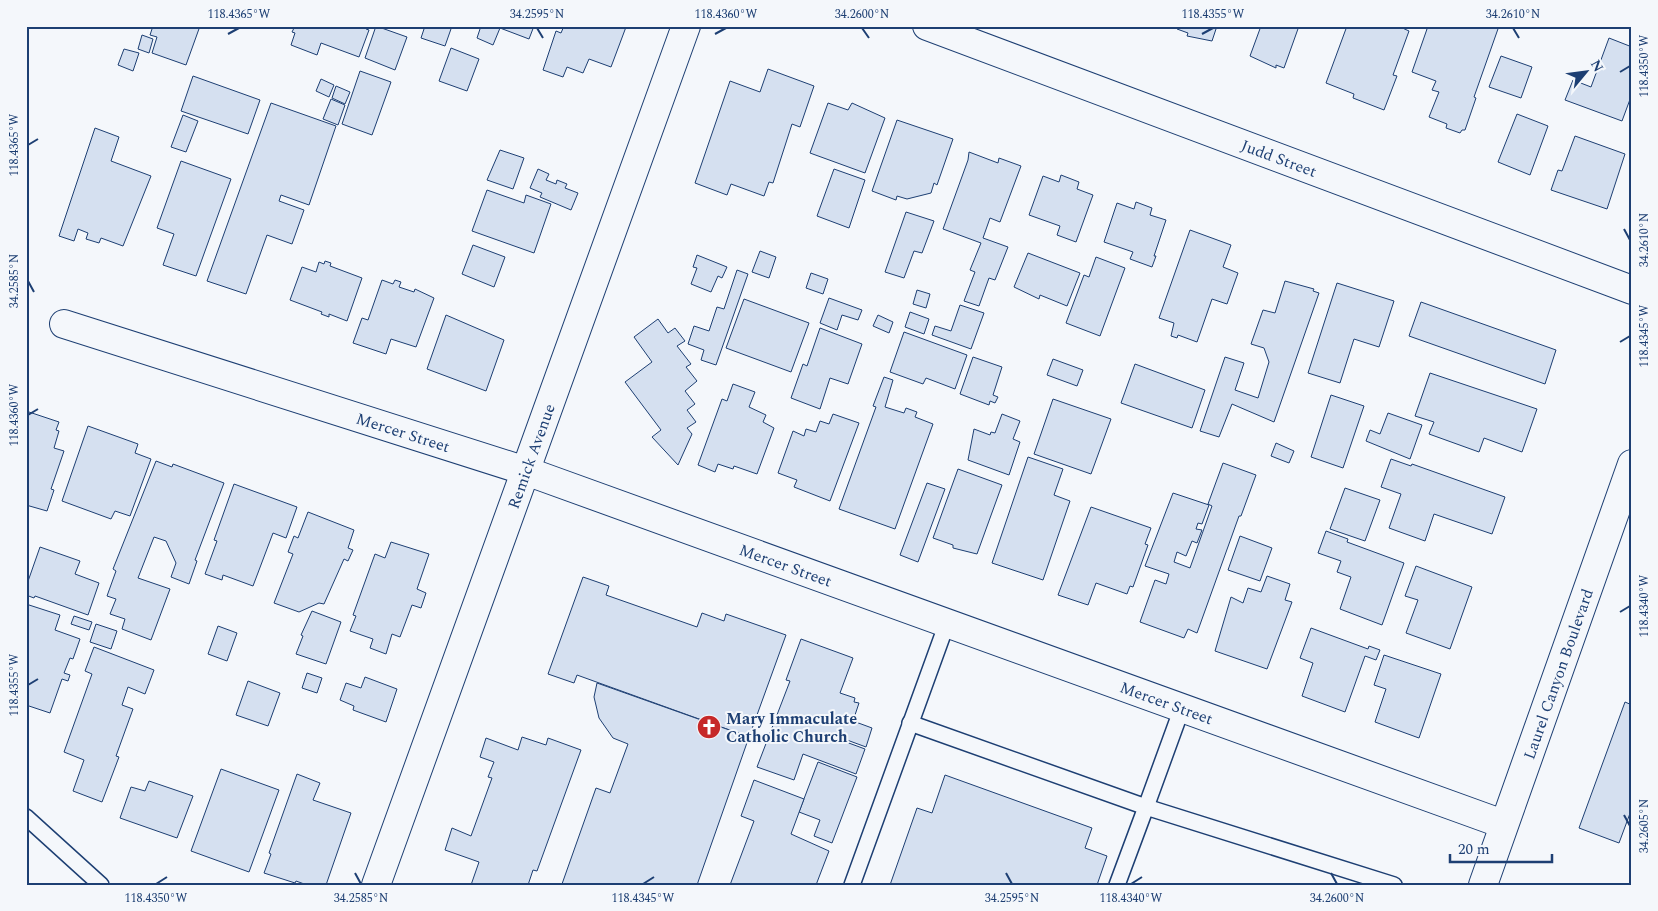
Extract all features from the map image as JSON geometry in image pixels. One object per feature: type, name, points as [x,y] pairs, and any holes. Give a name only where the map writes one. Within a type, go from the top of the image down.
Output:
[{"type":"street","name":"Remick Avenue","points":[[376,885],[686,26]]},
{"type":"street","name":"Judd Street","points":[[927,26],[1632,290]]},
{"type":"street","name":"Mercer Street","points":[[64,324],[526,471],[1502,824]]},
{"type":"street","name":"Laurel Canyon Boulevard","points":[[1482,885],[1502,824],[1632,464]]},
{"type":"lane","points":[[852,885],[947,624]]},
{"type":"lane","points":[[1122,884],[1146,807],[1182,708]]},
{"type":"lane","points":[[910,723],[1146,807],[1357,879],[1394,885]]},
{"type":"lane","points":[[26,817],[101,885]]},
{"type":"building","points":[[153,26],[200,26],[186,65],[152,53],[157,37],[150,35]]},
{"type":"building","points":[[295,26],[367,26],[366,29],[369,30],[359,57],[321,43],[317,55],[291,45],[295,33],[292,32]]},
{"type":"building","points":[[376,26],[407,37],[395,70],[365,58]]},
{"type":"building","points":[[425,26],[452,26],[445,46],[421,38]]},
{"type":"building","points":[[481,26],[534,26],[529,39],[500,28],[493,45],[477,38]]},
{"type":"building","points":[[564,26],[626,27],[611,67],[589,59],[583,73],[567,67],[563,77],[543,70],[556,31],[561,33]]},
{"type":"building","points":[[1178,26],[1217,26],[1212,41],[1187,36],[1188,33],[1177,29]]},
{"type":"building","points":[[1261,26],[1299,26],[1284,68],[1276,65],[1276,68],[1250,56]]},
{"type":"building","points":[[1347,26],[1398,26],[1409,31],[1393,75],[1397,76],[1384,110],[1353,98],[1354,94],[1326,83]]},
{"type":"building","points":[[1421,26],[1499,26],[1474,97],[1476,98],[1465,130],[1462,130],[1460,133],[1446,128],[1447,124],[1429,117],[1439,92],[1432,90],[1436,81],[1412,72],[1427,29]]},
{"type":"building","points":[[142,35],[153,39],[149,53],[138,49]]},
{"type":"building","points":[[1609,38],[1632,47],[1632,94],[1622,121],[1565,100],[1573,80],[1591,87]]},
{"type":"building","points":[[451,48],[479,59],[467,91],[439,81]]},
{"type":"building","points":[[124,49],[139,53],[133,71],[118,65]]},
{"type":"building","points":[[1501,56],[1532,67],[1521,98],[1489,87]]},
{"type":"building","points":[[768,69],[814,86],[800,127],[792,124],[773,183],[769,182],[764,196],[731,184],[727,195],[695,183],[730,81],[760,92]]},
{"type":"building","points":[[360,71],[391,82],[372,135],[342,124]]},
{"type":"building","points":[[193,76],[260,100],[248,134],[181,111]]},
{"type":"building","points":[[321,79],[334,85],[329,97],[316,91]]},
{"type":"building","points":[[336,86],[350,92],[345,104],[332,98]]},
{"type":"building","points":[[331,99],[345,105],[338,125],[323,119]]},
{"type":"building","points":[[271,103],[336,126],[309,205],[281,195],[279,201],[304,210],[292,244],[267,235],[246,294],[207,281]]},
{"type":"building","points":[[828,103],[848,110],[852,103],[885,118],[865,173],[810,153]]},
{"type":"building","points":[[1517,114],[1548,126],[1530,175],[1498,162]]},
{"type":"building","points":[[183,115],[198,121],[186,152],[171,147]]},
{"type":"building","points":[[897,120],[953,139],[937,185],[934,183],[931,193],[907,199],[897,196],[896,200],[872,191]]},
{"type":"building","points":[[95,128],[119,137],[111,161],[151,176],[123,246],[101,238],[99,243],[86,239],[88,233],[78,229],[74,241],[59,236]]},
{"type":"building","points":[[1575,136],[1625,154],[1607,209],[1551,190],[1558,170],[1562,171]]},
{"type":"building","points":[[500,150],[524,158],[513,189],[487,180]]},
{"type":"building","points":[[969,152],[998,163],[999,158],[1021,166],[1000,222],[990,218],[983,238],[1008,247],[995,280],[989,278],[979,306],[964,301],[975,272],[970,270],[981,243],[943,229],[968,160]]},
{"type":"building","points":[[181,161],[231,179],[196,276],[163,265],[174,234],[157,228]]},
{"type":"building","points":[[538,169],[549,174],[546,180],[556,184],[557,180],[567,184],[565,188],[578,193],[571,210],[540,197],[542,193],[530,188]]},
{"type":"building","points":[[834,169],[865,180],[849,228],[817,216]]},
{"type":"building","points":[[1061,175],[1079,182],[1077,189],[1093,195],[1076,242],[1057,235],[1060,226],[1029,215],[1043,176],[1059,182]]},
{"type":"building","points":[[487,190],[524,203],[526,195],[551,204],[534,253],[472,231]]},
{"type":"building","points":[[1136,202],[1152,208],[1150,215],[1166,220],[1152,267],[1130,259],[1133,252],[1104,242],[1117,203],[1134,209]]},
{"type":"building","points":[[906,212],[934,221],[922,253],[914,251],[904,278],[885,272]]},
{"type":"building","points":[[1190,230],[1231,245],[1223,267],[1238,273],[1227,304],[1212,299],[1197,342],[1178,335],[1177,338],[1171,336],[1174,323],[1159,318]]},
{"type":"building","points":[[473,245],[505,257],[494,287],[462,274]]},
{"type":"building","points":[[760,251],[776,257],[769,278],[752,272]]},
{"type":"building","points":[[1028,253],[1080,273],[1067,306],[1040,295],[1039,299],[1014,287]]},
{"type":"building","points":[[697,255],[727,267],[722,278],[718,276],[711,292],[691,284],[697,268],[693,267]]},
{"type":"building","points":[[1096,257],[1125,268],[1100,336],[1066,323],[1084,275],[1089,277]]},
{"type":"building","points":[[325,261],[331,263],[330,266],[362,278],[347,321],[329,314],[329,317],[321,314],[322,312],[290,300],[302,267],[316,272],[319,262],[324,264]]},
{"type":"building","points":[[737,270],[748,274],[716,365],[701,360],[704,350],[688,344],[694,326],[709,331],[717,307],[724,309]]},
{"type":"building","points":[[811,273],[828,279],[823,294],[806,288]]},
{"type":"building","points":[[382,280],[393,284],[395,280],[401,282],[399,287],[414,292],[415,289],[434,298],[416,347],[391,339],[386,354],[353,343],[362,318],[368,320]]},
{"type":"building","points":[[1285,281],[1314,289],[1313,291],[1319,293],[1274,422],[1232,404],[1219,437],[1200,431],[1225,357],[1244,363],[1235,390],[1258,398],[1269,362],[1264,348],[1251,344],[1263,310],[1275,313]]},
{"type":"building","points":[[1337,283],[1394,301],[1379,347],[1354,339],[1340,383],[1308,373]]},
{"type":"building","points":[[917,290],[930,294],[926,308],[913,304]]},
{"type":"building","points":[[829,298],[862,310],[858,320],[842,315],[837,330],[820,323]]},
{"type":"building","points":[[744,299],[809,323],[791,372],[726,348]]},
{"type":"building","points":[[1421,302],[1556,350],[1545,384],[1409,336]]},
{"type":"building","points":[[960,305],[984,313],[971,349],[932,335],[935,326],[951,331]]},
{"type":"building","points":[[910,312],[929,319],[924,334],[905,327]]},
{"type":"building","points":[[446,315],[504,340],[486,391],[427,369]]},
{"type":"building","points":[[878,315],[893,322],[889,333],[873,326]]},
{"type":"building","points":[[658,319],[668,333],[675,328],[685,341],[677,346],[691,364],[686,367],[697,381],[685,391],[695,404],[687,410],[696,422],[687,428],[692,434],[678,465],[652,437],[661,430],[625,382],[652,362],[634,337]]},
{"type":"building","points":[[820,328],[862,344],[848,384],[830,378],[820,409],[791,398],[803,364],[807,366]]},
{"type":"building","points":[[904,332],[967,355],[955,389],[926,378],[923,384],[890,372]]},
{"type":"building","points":[[973,357],[1002,367],[993,395],[998,397],[995,403],[990,401],[989,405],[960,394]]},
{"type":"building","points":[[1053,359],[1083,370],[1077,386],[1047,375]]},
{"type":"building","points":[[1135,364],[1205,390],[1192,428],[1121,403]]},
{"type":"building","points":[[1430,373],[1537,409],[1522,452],[1484,438],[1479,452],[1429,434],[1434,422],[1415,416]]},
{"type":"building","points":[[884,377],[893,380],[885,407],[904,413],[906,408],[917,412],[915,417],[933,424],[895,529],[839,509],[876,407],[873,406]]},
{"type":"building","points":[[733,384],[755,392],[749,407],[766,415],[763,422],[774,428],[757,474],[734,466],[733,469],[718,464],[715,472],[698,465],[722,399],[727,401]]},
{"type":"building","points":[[1331,395],[1364,406],[1343,468],[1311,457]]},
{"type":"building","points":[[1053,399],[1111,419],[1091,474],[1034,454]]},
{"type":"building","points":[[26,411],[59,422],[56,430],[59,431],[54,448],[64,451],[51,489],[54,490],[47,511],[26,505]]},
{"type":"building","points":[[1388,413],[1422,425],[1410,459],[1366,441],[1370,430],[1380,434]]},
{"type":"building","points":[[833,414],[859,423],[830,501],[794,487],[797,480],[778,473],[793,431],[804,436],[806,429],[816,432],[820,421],[829,424]]},
{"type":"building","points":[[1002,414],[1020,421],[1013,439],[1020,442],[1009,475],[968,460],[974,429],[990,435],[991,432],[995,433]]},
{"type":"building","points":[[88,426],[138,444],[135,453],[151,459],[130,516],[115,511],[111,519],[62,501]]},
{"type":"building","points":[[1276,443],[1294,451],[1289,463],[1271,456]]},
{"type":"building","points":[[1028,457],[1063,469],[1054,495],[1070,501],[1043,580],[992,563]]},
{"type":"building","points":[[1391,459],[1411,466],[1412,464],[1505,497],[1492,534],[1434,514],[1425,541],[1389,528],[1401,494],[1381,487]]},
{"type":"building","points":[[156,461],[172,467],[173,464],[224,483],[195,560],[197,561],[189,584],[171,577],[176,563],[166,541],[154,537],[138,578],[170,589],[151,640],[122,629],[125,619],[110,614],[116,599],[107,596],[116,571],[113,569]]},
{"type":"building","points":[[1223,463],[1256,475],[1241,516],[1239,516],[1197,633],[1188,629],[1184,638],[1140,622],[1155,580],[1166,584],[1169,574],[1145,566],[1173,493],[1209,505],[1202,524],[1198,523],[1196,529],[1202,530],[1197,543],[1192,541],[1186,556],[1177,552],[1174,562],[1190,568],[1212,506],[1208,504]]},
{"type":"building","points":[[958,469],[1002,485],[977,554],[953,548],[953,545],[933,538]]},
{"type":"building","points":[[927,483],[945,489],[918,562],[900,555]]},
{"type":"building","points":[[234,484],[297,507],[286,538],[273,533],[253,586],[223,575],[222,580],[205,574],[217,541],[214,540]]},
{"type":"building","points":[[1345,488],[1380,500],[1365,541],[1330,529]]},
{"type":"building","points":[[1091,507],[1151,528],[1145,544],[1148,545],[1133,587],[1130,586],[1127,594],[1096,583],[1088,605],[1058,595]]},
{"type":"building","points":[[308,512],[354,530],[348,548],[353,550],[348,561],[344,559],[324,604],[319,603],[299,612],[274,603],[293,554],[288,552],[294,536],[298,538]]},
{"type":"building","points":[[1326,531],[1348,539],[1347,542],[1404,563],[1382,625],[1340,609],[1351,577],[1337,572],[1341,561],[1318,553]]},
{"type":"building","points":[[1240,536],[1272,548],[1260,581],[1228,570]]},
{"type":"building","points":[[391,542],[429,554],[417,589],[426,593],[421,608],[412,605],[400,637],[392,634],[386,654],[370,648],[373,639],[350,631],[356,616],[353,615],[375,554],[385,558]]},
{"type":"building","points":[[40,547],[80,561],[75,574],[99,583],[88,615],[35,596],[34,598],[26,595],[26,587]]},
{"type":"building","points":[[1416,566],[1472,587],[1450,649],[1406,633],[1418,600],[1405,596]]},
{"type":"building","points":[[1267,576],[1290,584],[1285,600],[1292,602],[1267,669],[1215,651],[1231,597],[1243,603],[1248,588],[1261,592]]},
{"type":"building","points":[[583,577],[609,586],[606,595],[697,627],[702,613],[724,621],[726,614],[786,635],[749,737],[577,675],[574,683],[548,674]]},
{"type":"building","points":[[26,604],[60,615],[55,630],[80,639],[73,659],[70,658],[64,673],[70,675],[68,681],[62,679],[50,713],[26,705]]},
{"type":"building","points":[[312,611],[341,622],[326,664],[296,654],[303,636],[301,635]]},
{"type":"building","points":[[74,616],[92,622],[89,630],[71,624]]},
{"type":"building","points":[[96,624],[117,631],[111,649],[90,642]]},
{"type":"building","points":[[218,626],[237,633],[227,661],[208,654]]},
{"type":"building","points":[[1311,628],[1368,649],[1369,646],[1380,650],[1376,660],[1365,656],[1345,712],[1302,696],[1313,663],[1300,658]]},
{"type":"building","points":[[801,639],[853,658],[840,693],[855,698],[854,702],[859,703],[853,721],[872,728],[866,747],[847,740],[846,742],[865,749],[856,774],[803,754],[794,780],[757,767],[790,681],[786,680]]},
{"type":"building","points":[[94,647],[154,670],[145,694],[128,687],[122,705],[133,709],[116,756],[119,757],[102,802],[73,791],[84,760],[64,752],[92,674],[85,671]]},
{"type":"building","points":[[1384,655],[1441,674],[1419,738],[1375,722],[1386,689],[1374,685]]},
{"type":"building","points":[[307,673],[322,678],[317,693],[302,688]]},
{"type":"building","points":[[365,677],[397,689],[386,722],[353,710],[354,706],[340,700],[346,683],[361,688]]},
{"type":"building","points":[[248,681],[280,693],[268,726],[236,715]]},
{"type":"building","points":[[597,683],[749,737],[697,885],[562,884],[596,788],[610,793],[628,744],[613,738],[599,718],[594,697]]},
{"type":"building","points":[[1625,702],[1632,705],[1632,808],[1619,843],[1579,828]]},
{"type":"building","points":[[522,737],[546,745],[548,738],[581,750],[537,871],[533,870],[528,885],[471,885],[479,862],[445,850],[452,828],[471,836],[492,778],[488,777],[494,762],[480,757],[486,738],[518,750]]},
{"type":"building","points":[[818,762],[857,777],[832,843],[814,836],[820,820],[799,812]]},
{"type":"building","points":[[221,769],[279,790],[249,872],[191,851]]},
{"type":"building","points":[[297,774],[320,783],[313,800],[351,813],[326,885],[307,885],[296,881],[295,883],[264,873],[271,854],[269,853]]},
{"type":"building","points":[[945,775],[1092,828],[1085,848],[1107,856],[1097,885],[890,885],[917,808],[932,813]]},
{"type":"building","points":[[754,780],[804,799],[791,834],[829,851],[816,885],[730,885],[754,821],[741,816]]},
{"type":"building","points":[[149,781],[193,796],[177,838],[120,818],[131,787],[145,791]]},
{"type":"place","name":"Mary Immaculate Catholic Church","points":[[709,727]]}]
